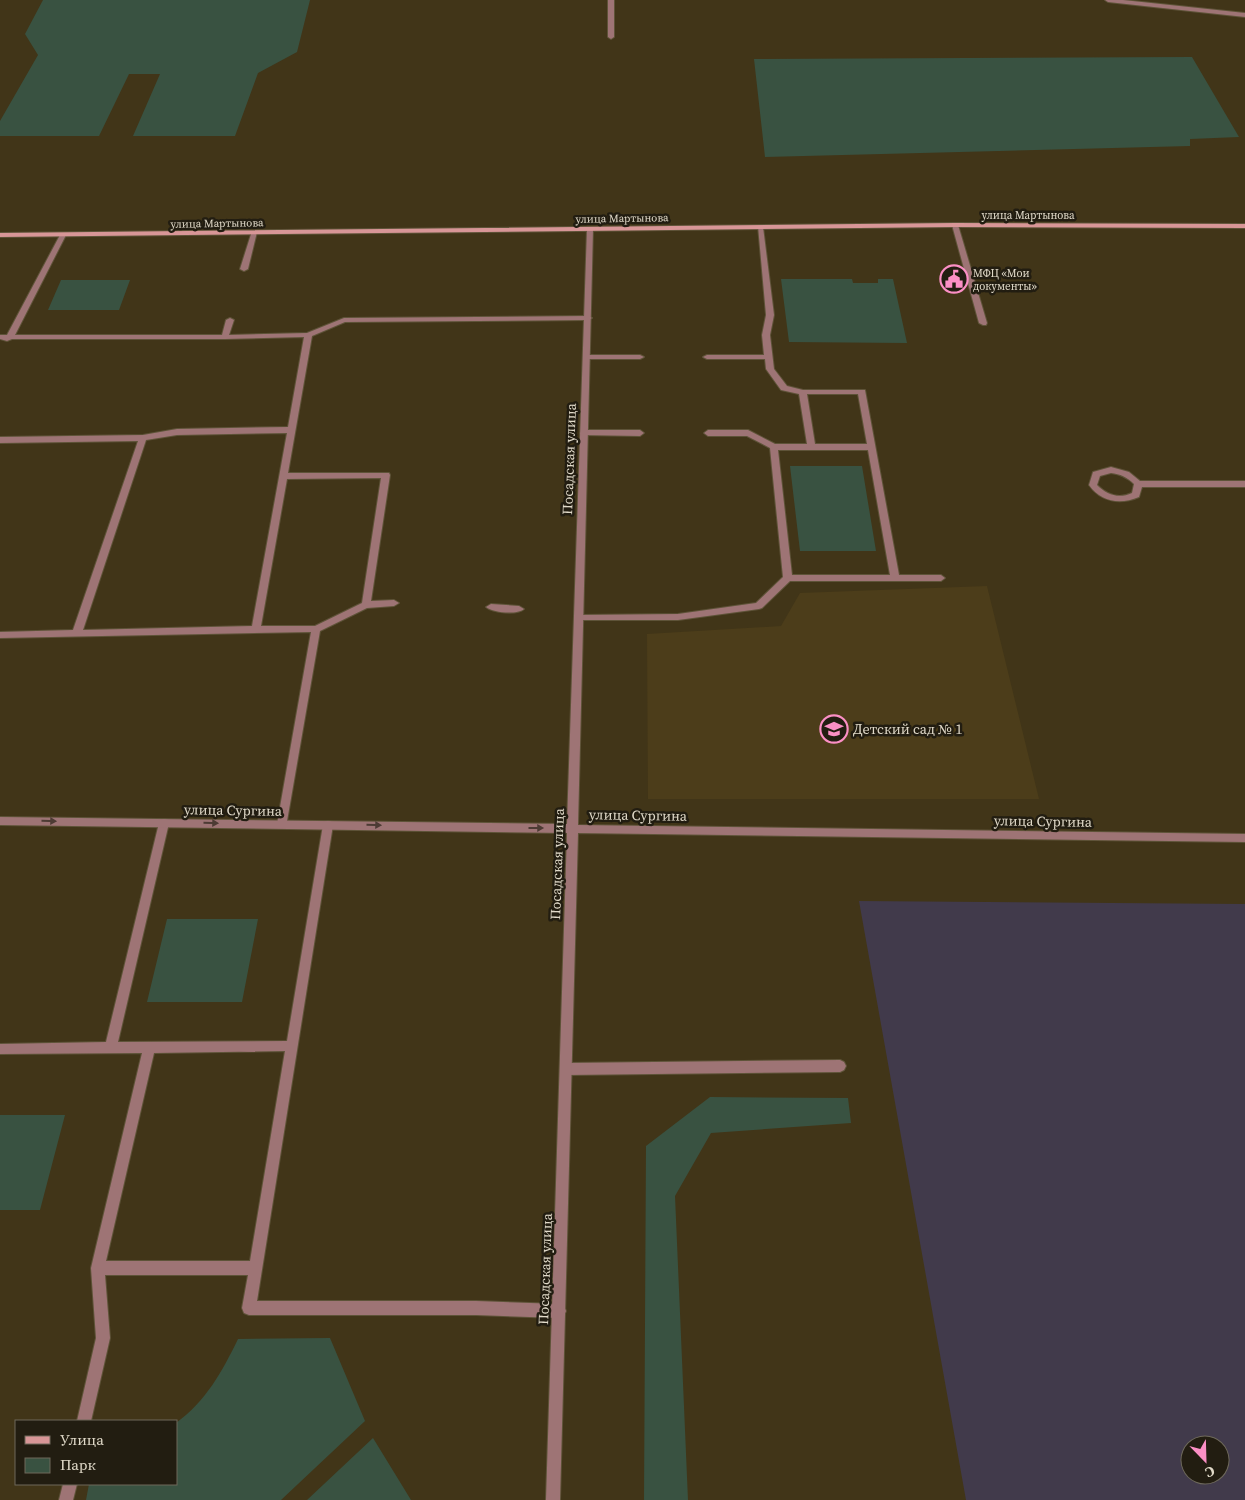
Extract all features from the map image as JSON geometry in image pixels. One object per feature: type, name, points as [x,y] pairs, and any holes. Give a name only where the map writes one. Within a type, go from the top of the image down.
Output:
[{"type":"main road","name":"улица Мартынова","points":[[0,235],[955,224],[1245,226]]},
{"type":"street","points":[[611,0],[611,37]]},
{"type":"street","points":[[1108,0],[1245,15]]},
{"type":"street","points":[[955,224],[983,323]]},
{"type":"street","points":[[760,227],[770,315],[766,334],[770,370],[784,388],[803,392],[862,392],[895,578]]},
{"type":"street","name":"Посадская улица","points":[[553,1500],[590,229]]},
{"type":"street","points":[[244,269],[254,232]]},
{"type":"street","points":[[0,343],[10,337],[63,235]]},
{"type":"street","points":[[0,337],[308,335],[344,320],[588,318]]},
{"type":"street","points":[[225,337],[230,320]]},
{"type":"street","points":[[256,629],[308,335]]},
{"type":"street","points":[[586,357],[640,357]]},
{"type":"street","points":[[707,357],[769,357]]},
{"type":"street","points":[[803,392],[810,447]]},
{"type":"street","points":[[0,440],[143,438],[177,432],[291,430]]},
{"type":"street","points":[[584,433],[640,433]]},
{"type":"street","points":[[708,433],[748,433],[774,447],[872,447]]},
{"type":"street","points":[[77,633],[143,438]]},
{"type":"street","points":[[774,447],[788,578]]},
{"type":"street","points":[[1138,484],[1139,490],[1136,495],[1121,500],[1104,495],[1093,485],[1094,479],[1102,471],[1111,470],[1128,474],[1138,484],[1245,484]]},
{"type":"street","points":[[283,476],[386,475],[366,605]]},
{"type":"street","points":[[579,618],[678,617],[759,606],[788,578],[941,578]]},
{"type":"street","points":[[0,635],[316,629],[366,605],[394,603]]},
{"type":"street","points":[[491,607],[519,609]]},
{"type":"street","points":[[282,824],[316,629]]},
{"type":"street","name":"улица Сургина","points":[[0,820],[1245,838]]},
{"type":"street","points":[[111,1048],[164,823]]},
{"type":"street","points":[[328,825],[249,1308],[466,1308],[559,1311]]},
{"type":"street","points":[[0,1049],[149,1049],[292,1046]]},
{"type":"street","points":[[84,1420],[103,1338],[98,1268],[149,1049]]},
{"type":"street","points":[[566,1069],[840,1066]]},
{"type":"street","points":[[98,1268],[255,1268]]},
{"type":"street","points":[[66,1500],[70,1485]]},
{"type":"shaded area","name":"Детский сад № 1","points":[[987,586],[1039,799],[648,799],[647,634],[781,626],[800,593]]},
{"type":"shaded area","points":[[859,901],[1245,904],[1245,1500],[966,1500]]},
{"type":"green space","points":[[43,0],[310,0],[297,52],[258,73],[235,136],[133,136],[160,74],[129,74],[99,136],[0,136],[0,121],[38,55],[25,34]]},
{"type":"green space","points":[[1192,57],[1239,137],[1190,139],[1190,146],[765,157],[754,59]]},
{"type":"green space","points":[[781,279],[852,279],[853,283],[878,283],[878,279],[893,279],[907,343],[789,342]]},
{"type":"green space","points":[[61,280],[130,280],[119,310],[48,310]]},
{"type":"green space","points":[[790,466],[862,466],[876,551],[800,551]]},
{"type":"green space","points":[[167,919],[258,919],[242,1002],[147,1002]]},
{"type":"green space","points":[[710,1097],[848,1098],[851,1123],[711,1133],[675,1196],[688,1500],[644,1500],[646,1146]]},
{"type":"green space","points":[[0,1115],[65,1115],[40,1210],[0,1210]]},
{"type":"green space","points":[[330,1338],[365,1421],[281,1500],[86,1500],[89,1485],[178,1485],[178,1421],[205,1395],[226,1363],[238,1339]]},
{"type":"green space","points":[[373,1438],[411,1500],[307,1500]]},
{"type":"place","name":"МФЦ «Мои документы»","points":[[954,279]]},
{"type":"place","name":"Детский сад № 1","points":[[834,729]]}]
